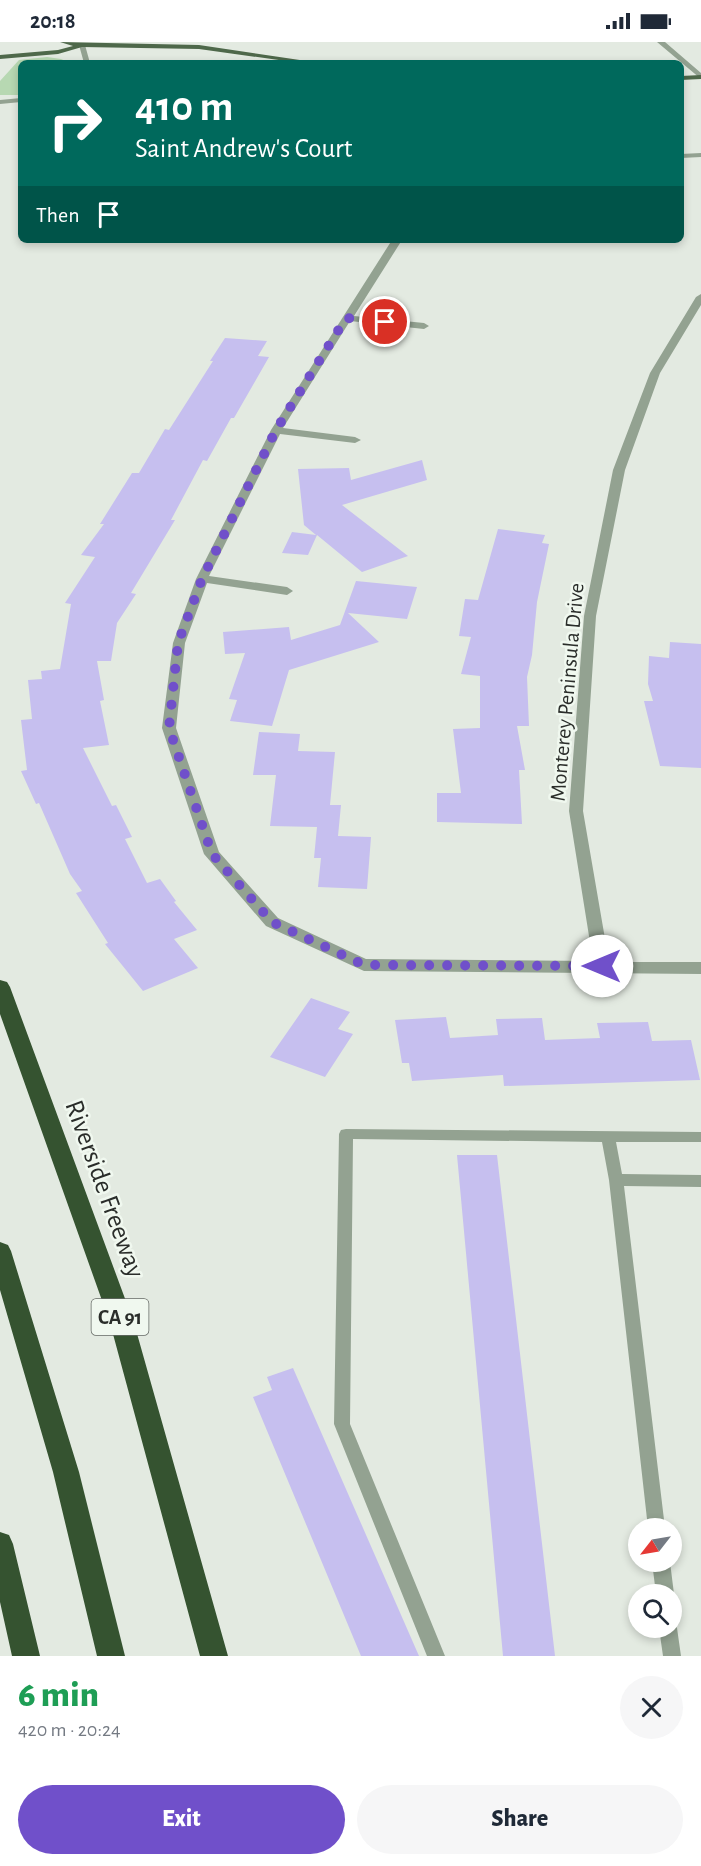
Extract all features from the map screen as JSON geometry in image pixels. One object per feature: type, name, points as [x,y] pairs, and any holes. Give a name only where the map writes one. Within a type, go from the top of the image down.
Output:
[{"type":"highway","name":"Riverside Freeway","points":[[0,987],[122,1323],[214,1656]]},
{"type":"highway","points":[[0,1251],[66,1472],[111,1656]]},
{"type":"highway","points":[[0,1544],[26,1656]]},
{"type":"main road","points":[[64,42],[82,45],[202,45],[297,60]]},
{"type":"main road","points":[[0,57],[58,52],[82,45]]},
{"type":"main road","points":[[684,78],[701,77]]},
{"type":"street","points":[[662,42],[682,60]]},
{"type":"street","points":[[684,62],[701,77]]},
{"type":"street","points":[[684,156],[701,155]]},
{"type":"street","points":[[395,243],[276,430],[202,579],[178,643],[169,728],[212,854],[272,922],[364,965],[701,968]]},
{"type":"street","name":"Monterey Peninsula Drive","points":[[602,966],[576,811],[590,616],[619,470],[655,373],[701,297]]},
{"type":"street","points":[[346,318],[424,326]]},
{"type":"street","points":[[276,430],[355,440]]},
{"type":"street","points":[[202,579],[287,591]]},
{"type":"lane","points":[[82,45],[86,60]]},
{"type":"lane","points":[[0,102],[18,100]]},
{"type":"lane","points":[[436,1656],[342,1424],[346,1134],[701,1137]]},
{"type":"lane","points":[[609,1136],[656,1518]]},
{"type":"lane","points":[[616,1180],[701,1181]]},
{"type":"lane","points":[[669,1638],[672,1656]]},
{"type":"green space","points":[[47,57],[63,60],[19,60]]},
{"type":"green space","points":[[18,61],[18,95],[0,95],[0,81]]},
{"type":"building","points":[[225,338],[267,341],[258,356],[269,357],[207,461],[203,460],[171,520],[175,520],[131,593],[136,594],[117,623],[111,661],[97,661],[104,700],[100,701],[109,745],[83,748],[112,806],[116,805],[132,837],[125,839],[147,883],[160,879],[176,901],[174,902],[197,930],[174,939],[198,968],[143,991],[105,944],[108,943],[76,893],[82,891],[70,874],[39,803],[36,804],[21,771],[27,770],[21,720],[32,719],[28,680],[42,679],[41,671],[60,669],[71,604],[65,603],[95,557],[81,555],[104,524],[100,524],[132,473],[139,473],[165,429],[169,430]]},
{"type":"building","points":[[422,460],[427,480],[342,505],[408,556],[362,572],[317,535],[308,555],[282,553],[292,532],[316,535],[304,525],[298,469],[349,468],[351,480]]},
{"type":"building","points":[[498,529],[545,535],[542,543],[549,544],[537,602],[532,655],[527,677],[529,726],[517,726],[525,770],[519,770],[522,824],[437,822],[437,793],[461,793],[453,729],[480,728],[480,676],[461,674],[471,637],[459,636],[465,599],[478,600]]},
{"type":"building","points":[[356,581],[417,587],[407,619],[348,613],[379,642],[289,670],[272,726],[230,721],[237,700],[229,699],[245,653],[225,654],[223,632],[289,627],[291,640],[340,625]]},
{"type":"building","points":[[670,642],[701,644],[701,768],[660,766],[644,701],[653,701],[648,684],[649,656],[669,658]]},
{"type":"building","points":[[259,732],[300,734],[298,751],[335,752],[330,805],[341,805],[338,836],[371,837],[367,889],[318,887],[321,858],[314,858],[317,827],[270,826],[276,775],[253,775]]},
{"type":"building","points":[[311,998],[350,1012],[338,1029],[353,1034],[325,1077],[270,1057]]},
{"type":"building","points":[[446,1017],[450,1038],[498,1035],[496,1019],[542,1018],[545,1040],[600,1038],[597,1023],[648,1022],[652,1041],[691,1040],[700,1080],[504,1086],[503,1075],[412,1081],[409,1063],[402,1063],[395,1020]]},
{"type":"building","points":[[457,1155],[497,1155],[555,1656],[503,1656]]},
{"type":"building","points":[[293,1368],[419,1656],[361,1656],[253,1397],[272,1390],[267,1377]]},
{"type":"route","points":[[385,322],[346,318],[276,430],[202,579],[178,643],[169,728],[212,854],[272,922],[364,965],[602,966]]}]
